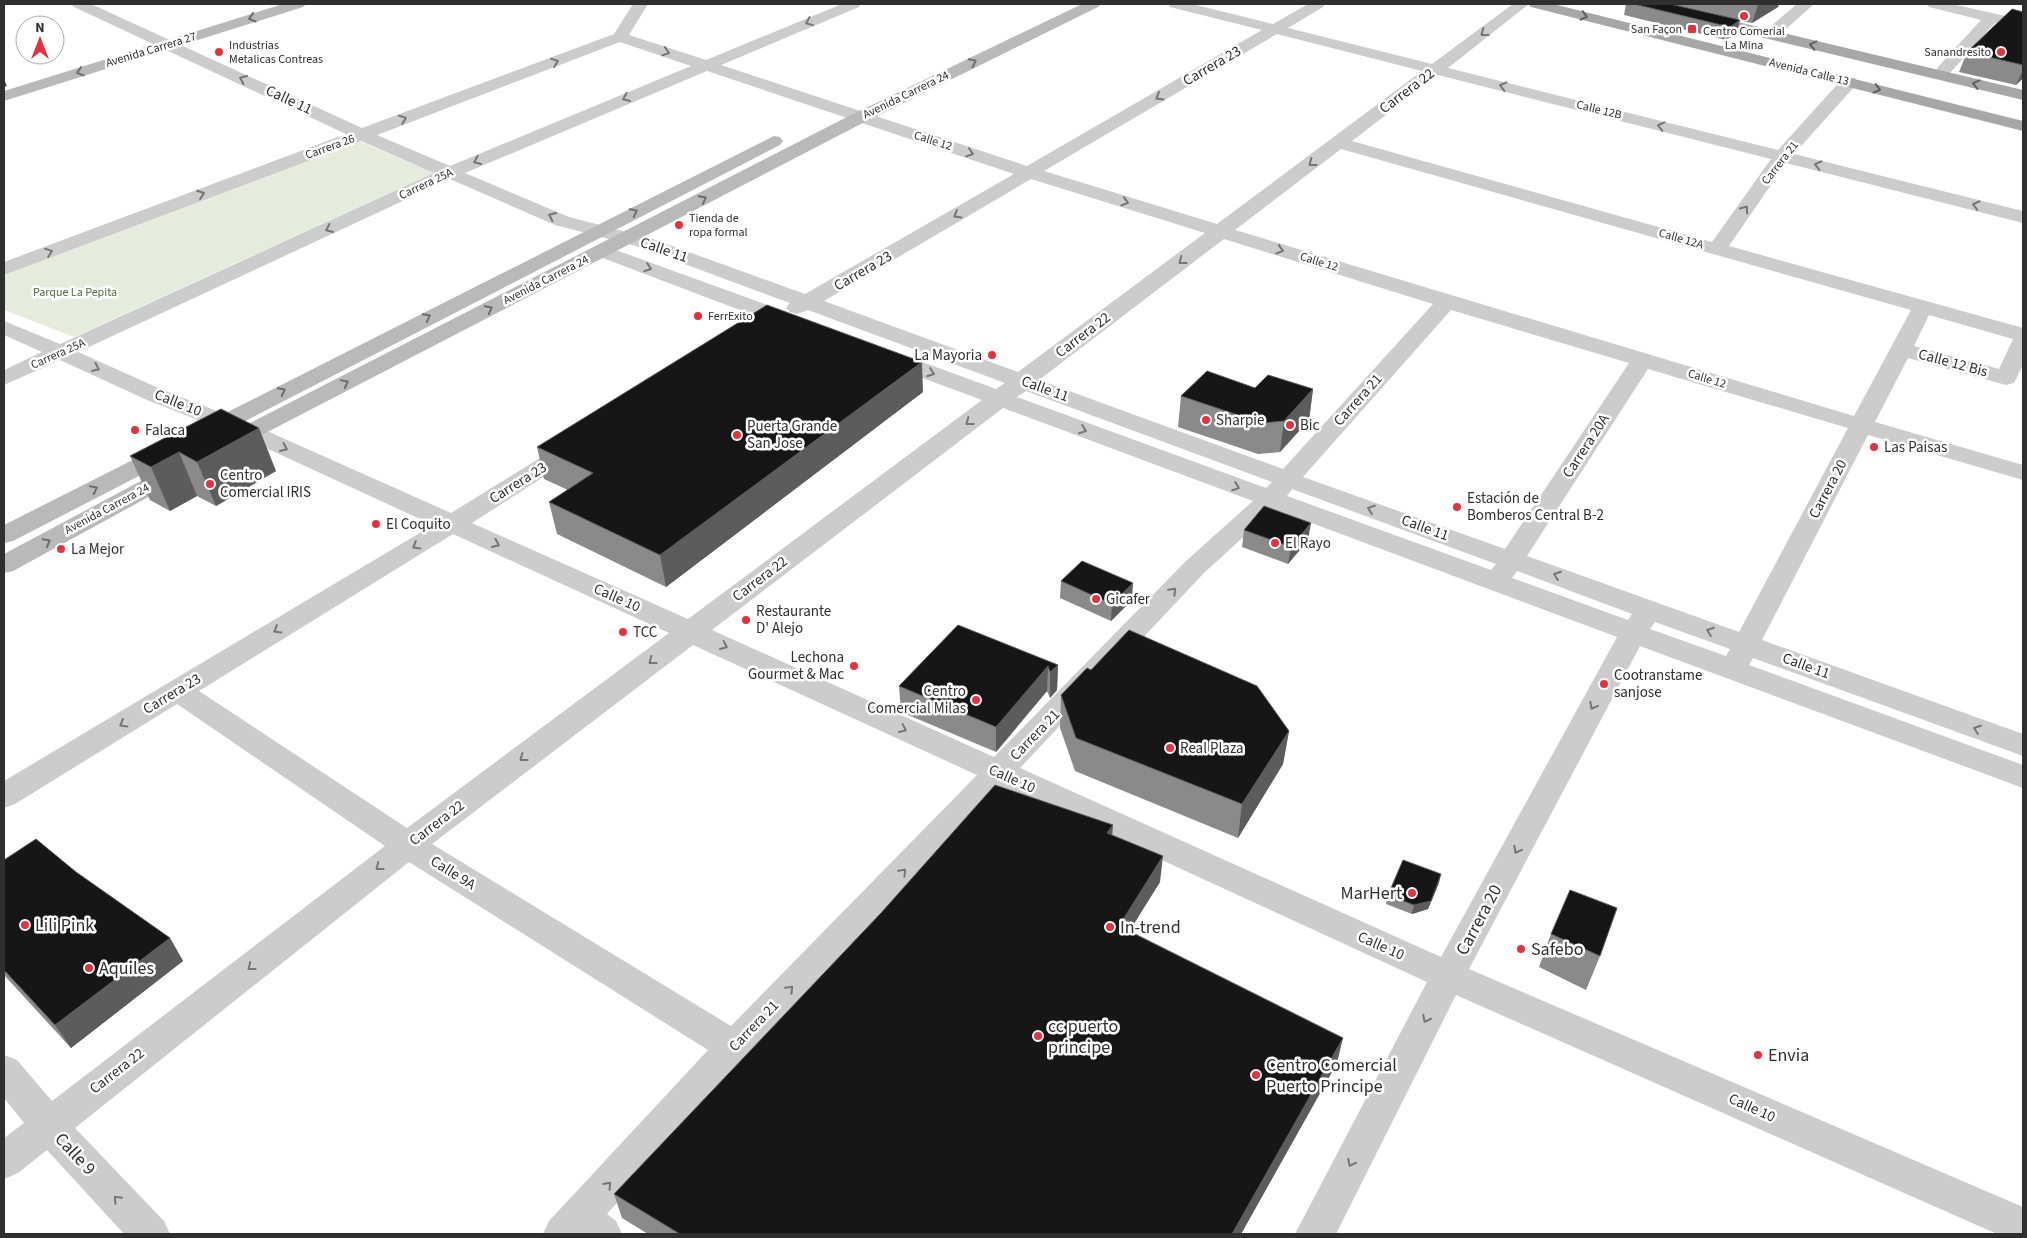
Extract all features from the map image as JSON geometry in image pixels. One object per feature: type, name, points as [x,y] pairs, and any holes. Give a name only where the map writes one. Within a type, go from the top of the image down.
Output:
[{"type":"main road","name":"Avenida Carrera 27","points":[[4,96],[298,4]]},
{"type":"main road","name":"Avenida Carrera 24","points":[[809,123],[1057,4]]},
{"type":"main road","name":"Avenida Carrera 24","points":[[600,241],[628,238],[860,117],[1093,4]]},
{"type":"main road","name":"Avenida Calle 13","points":[[1536,4],[2023,126]]},
{"type":"main road","name":"Avenida Calle 13","points":[[1644,4],[2023,95]]},
{"type":"main road","points":[[1019,22],[1042,29]]},
{"type":"main road","name":"Avenida Carrera 24","points":[[4,535],[237,427],[600,241],[792,132]]},
{"type":"main road","name":"Avenida Carrera 24","points":[[4,565],[197,460],[237,427]]},
{"type":"street","name":"Calle 11","points":[[79,4],[169,44],[362,135],[562,221],[600,241],[780,317],[999,398],[1278,490],[1512,559],[1642,621],[1733,670],[2023,777]]},
{"type":"street","points":[[620,37],[640,4]]},
{"type":"street","name":"Carrera 25A","points":[[4,378],[451,172],[854,4]]},
{"type":"street","name":"Calle 12B","points":[[1175,4],[2023,216]]},
{"type":"street","name":"Carrera 23","points":[[755,333],[1318,4]]},
{"type":"street","name":"Carrera 22","points":[[4,1161],[408,845],[1522,4]]},
{"type":"street","points":[[1770,35],[1806,4]]},
{"type":"street","points":[[1934,4],[2023,25]]},
{"type":"street","points":[[1944,70],[1991,18]]},
{"type":"street","name":"Calle 12","points":[[620,37],[1030,173],[1447,302],[2023,473]]},
{"type":"street","name":"Carrera 26","points":[[4,269],[620,37]]},
{"type":"street","name":"Carrera 21","points":[[1717,249],[1782,156],[1849,82]]},
{"type":"street","name":"Calle 12A","points":[[1338,143],[2023,334]]},
{"type":"street","name":"Calle 11","points":[[628,238],[1023,381],[1497,582],[1642,621],[1746,644],[2023,746]]},
{"type":"street","name":"Carrera 21","points":[[581,1229],[734,1046],[999,773],[1195,567],[1278,490],[1447,302]]},
{"type":"street","name":"Carrera 20","points":[[1733,670],[1922,307]]},
{"type":"street","name":"Calle 10","points":[[4,327],[155,394],[237,427],[691,631],[999,773],[1449,976],[2023,1226]]},
{"type":"street","name":"Calle 12 Bis","points":[[1901,349],[2006,378],[2023,341]]},
{"type":"street","name":"Carrera 20A","points":[[1497,582],[1642,360]]},
{"type":"street","name":"Carrera 23","points":[[4,796],[452,524],[595,434]]},
{"type":"street","name":"Carrera 20","points":[[1315,1234],[1449,976],[1642,621]]},
{"type":"street","name":"Calle 9A","points":[[177,690],[408,845],[734,1046]]},
{"type":"street","name":"Calle 9","points":[[4,1071],[48,1125],[150,1234]]},
{"type":"green space","name":"Parque La Pepita","points":[[359,141],[434,173],[74,337],[4,310],[4,275]]},
{"type":"building","points":[[1634,4],[1670,4],[1740,20],[1730,27]]},
{"type":"building","points":[[2012,9],[2023,12],[2023,65],[1967,52]]},
{"type":"building","name":"Puerta Grande San Jose","points":[[767,305],[922,362],[660,555],[549,502],[593,473],[537,447]]},
{"type":"building","points":[[1207,371],[1255,388],[1268,375],[1313,389],[1284,421],[1262,423],[1181,396]]},
{"type":"building","points":[[221,409],[259,428],[197,462],[179,452],[151,467],[130,456]]},
{"type":"building","points":[[1264,506],[1311,523],[1291,547],[1244,530]]},
{"type":"building","points":[[1082,561],[1133,583],[1112,604],[1061,581]]},
{"type":"building","points":[[958,625],[1058,665],[1050,672],[1048,666],[996,727],[899,686]]},
{"type":"building","name":"Real Plaza","points":[[1129,630],[1257,686],[1289,731],[1242,804],[1076,738],[1061,695],[1087,668],[1091,670]]},
{"type":"building","name":"cc puerto principe","points":[[995,785],[1113,825],[1107,833],[1163,856],[1119,926],[1343,1038],[1232,1234],[680,1234],[614,1194],[881,913]]},
{"type":"building","points":[[36,839],[76,872],[170,938],[55,1025],[4,970],[4,860]]},
{"type":"building","name":"MarHert","points":[[1403,860],[1441,874],[1431,901],[1414,905],[1388,895]]},
{"type":"building","points":[[1570,890],[1617,908],[1600,956],[1551,934]]},
{"type":"place","name":"Centro Comerial La Mina","points":[[1744,16]]},
{"type":"place","name":"San Façon","points":[[1692,29]]},
{"type":"place","name":"Industrias Metalicas Contreas","points":[[219,52]]},
{"type":"place","name":"Sanandresito","points":[[2001,52]]},
{"type":"place","name":"Tienda de ropa formal","points":[[679,225]]},
{"type":"place","name":"FerrExito","points":[[698,316]]},
{"type":"place","name":"La Mayoria","points":[[992,355]]},
{"type":"place","name":"Sharpie","points":[[1206,420]]},
{"type":"place","name":"Bic","points":[[1290,425]]},
{"type":"place","name":"Falaca","points":[[135,430]]},
{"type":"place","name":"Puerta Grande San Jose","points":[[737,435]]},
{"type":"place","name":"Las Paisas","points":[[1874,447]]},
{"type":"place","name":"Centro Comercial IRIS","points":[[210,484]]},
{"type":"place","name":"Estación de Bomberos Central B-2","points":[[1457,507]]},
{"type":"place","name":"El Coquito","points":[[376,524]]},
{"type":"place","name":"El Rayo","points":[[1275,543]]},
{"type":"place","name":"La Mejor","points":[[61,549]]},
{"type":"place","name":"Gicafer","points":[[1096,599]]},
{"type":"place","name":"Restaurante D' Alejo","points":[[746,620]]},
{"type":"place","name":"TCC","points":[[623,632]]},
{"type":"place","name":"Lechona Gourmet & Mac","points":[[854,666]]},
{"type":"place","name":"Cootranstame sanjose","points":[[1604,684]]},
{"type":"place","name":"Centro Comercial Milas","points":[[976,700]]},
{"type":"place","name":"Real Plaza","points":[[1170,748]]},
{"type":"place","name":"MarHert","points":[[1412,893]]},
{"type":"place","name":"Lili Pink","points":[[25,925]]},
{"type":"place","name":"In-trend","points":[[1110,927]]},
{"type":"place","name":"Safebo","points":[[1521,949]]},
{"type":"place","name":"Aquiles","points":[[89,968]]},
{"type":"place","name":"cc puerto principe","points":[[1038,1036]]},
{"type":"place","name":"Envia","points":[[1758,1055]]},
{"type":"place","name":"Centro Comercial Puerto Principe","points":[[1256,1075]]}]
